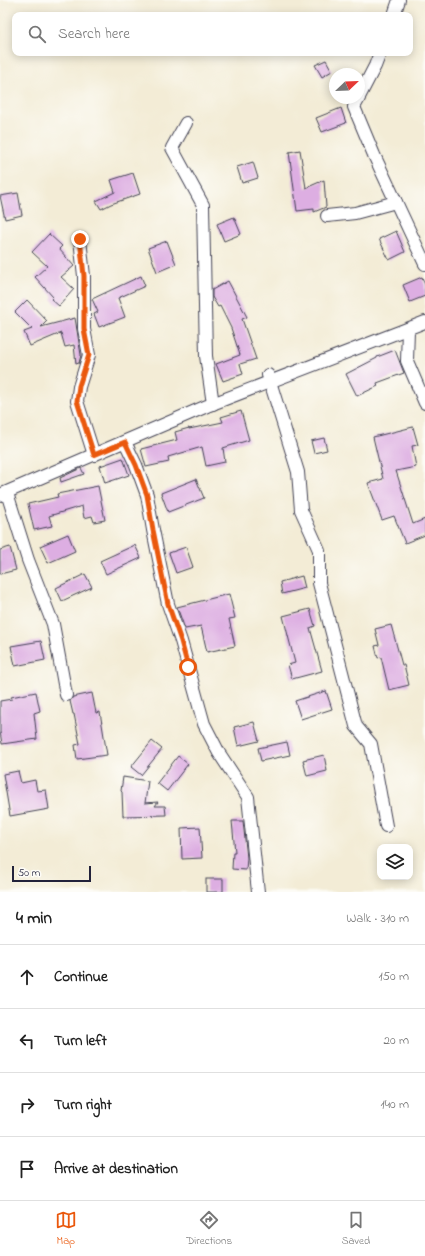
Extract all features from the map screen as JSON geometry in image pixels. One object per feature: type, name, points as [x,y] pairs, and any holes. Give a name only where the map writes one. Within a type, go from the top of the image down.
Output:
[{"type":"street","points":[[395,12],[399,0]]},
{"type":"street","points":[[365,86],[379,56]]},
{"type":"street","points":[[356,104],[354,107],[374,155],[425,264]]},
{"type":"street","points":[[186,123],[172,148],[203,205],[206,356],[213,404]]},
{"type":"street","points":[[327,216],[355,212],[396,202]]},
{"type":"street","points":[[80,239],[84,276],[84,329],[89,355],[79,386],[77,401],[94,455]]},
{"type":"street","points":[[66,695],[53,624],[3,494],[213,404],[269,378],[425,322]]},
{"type":"street","points":[[408,328],[407,361],[425,403]]},
{"type":"street","points":[[269,378],[298,472],[301,510],[319,550],[319,583],[356,726],[371,744],[386,826]]},
{"type":"street","points":[[125,442],[136,465],[147,495],[168,604],[181,641],[204,724],[219,753],[248,797],[258,892]]},
{"type":"building","points":[[326,60],[330,68],[329,68],[329,73],[322,77],[315,65]]},
{"type":"building","points":[[341,108],[346,123],[322,132],[316,118]]},
{"type":"building","points":[[300,150],[306,188],[324,180],[326,207],[314,212],[314,209],[297,211],[289,152]]},
{"type":"building","points":[[253,162],[258,178],[242,183],[237,167]]},
{"type":"building","points":[[133,173],[140,194],[101,209],[96,201],[115,192],[111,180]]},
{"type":"building","points":[[18,193],[22,215],[5,219],[0,196]]},
{"type":"building","points":[[234,217],[241,234],[224,241],[217,224]]},
{"type":"building","points":[[396,231],[405,252],[389,260],[379,239]]},
{"type":"building","points":[[49,234],[62,246],[59,249],[74,266],[61,277],[74,289],[59,306],[51,299],[53,297],[35,277],[47,266],[32,252]]},
{"type":"building","points":[[167,241],[176,264],[157,272],[148,248]]},
{"type":"building","points":[[141,276],[145,286],[118,298],[125,317],[99,327],[94,314],[98,312],[92,299]]},
{"type":"building","points":[[422,277],[425,285],[425,296],[410,302],[403,285]]},
{"type":"building","points":[[228,281],[247,317],[242,319],[256,359],[240,364],[243,374],[223,381],[216,364],[240,355],[231,328],[220,306],[218,307],[212,297],[212,290]]},
{"type":"building","points":[[27,300],[47,321],[41,327],[75,318],[81,355],[79,363],[76,364],[74,345],[65,347],[61,333],[30,346],[24,332],[32,329],[15,312]]},
{"type":"building","points":[[395,350],[404,373],[377,383],[378,386],[357,396],[346,374],[377,357]]},
{"type":"building","points":[[241,411],[249,440],[223,448],[225,462],[206,466],[202,447],[168,457],[169,462],[146,467],[141,449],[177,440],[175,432],[223,422],[221,417]]},
{"type":"building","points":[[413,427],[418,445],[412,446],[416,467],[396,471],[413,524],[425,519],[425,535],[405,543],[394,516],[382,520],[368,483],[383,479],[373,437]]},
{"type":"building","points":[[324,438],[327,450],[314,453],[311,441]]},
{"type":"building","points":[[123,458],[129,475],[105,483],[100,466]]},
{"type":"building","points":[[81,468],[84,474],[61,482],[60,478]]},
{"type":"building","points":[[196,479],[204,498],[168,512],[161,493]]},
{"type":"building","points":[[98,486],[105,520],[94,522],[92,516],[84,518],[82,506],[49,516],[52,526],[34,530],[28,504],[58,497],[57,494]]},
{"type":"building","points":[[68,534],[75,551],[48,563],[40,546]]},
{"type":"building","points":[[135,545],[141,558],[106,574],[100,561]]},
{"type":"building","points":[[10,547],[16,570],[0,574],[0,550]]},
{"type":"building","points":[[186,547],[193,567],[176,573],[169,553]]},
{"type":"building","points":[[85,574],[92,587],[62,601],[56,588]]},
{"type":"building","points":[[302,576],[305,588],[282,594],[280,582]]},
{"type":"building","points":[[229,594],[235,618],[229,619],[235,646],[207,652],[201,626],[185,629],[177,607]]},
{"type":"building","points":[[310,609],[315,626],[310,628],[322,671],[292,679],[288,665],[295,663],[283,616]]},
{"type":"building","points":[[391,625],[409,685],[389,690],[381,657],[378,658],[375,646],[379,645],[375,629]]},
{"type":"building","points":[[41,641],[45,660],[15,666],[11,646]]},
{"type":"building","points":[[326,691],[332,709],[301,719],[295,701]]},
{"type":"building","points":[[36,692],[40,711],[34,713],[37,739],[2,744],[0,732],[0,701],[12,699],[11,697]]},
{"type":"building","points":[[92,693],[96,713],[100,712],[107,755],[77,759],[75,745],[80,744],[70,701],[73,697]]},
{"type":"building","points":[[254,722],[259,741],[238,746],[234,727]]},
{"type":"building","points":[[152,741],[162,749],[141,775],[131,767]]},
{"type":"building","points":[[287,742],[290,755],[261,761],[258,748]]},
{"type":"building","points":[[324,755],[327,771],[307,776],[303,760]]},
{"type":"building","points":[[178,756],[188,764],[167,791],[157,783]]},
{"type":"building","points":[[18,771],[21,783],[35,780],[37,791],[46,790],[49,809],[10,816],[3,774]]},
{"type":"building","points":[[123,777],[148,781],[145,803],[158,802],[155,806],[165,806],[166,815],[123,816],[121,791]]},
{"type":"building","points":[[232,821],[243,821],[247,858],[246,870],[232,869],[233,852],[235,852]]},
{"type":"building","points":[[200,827],[202,858],[182,859],[181,828]]},
{"type":"building","points":[[206,879],[223,879],[223,892],[206,892]]},
{"type":"route","points":[[80,239],[84,276],[84,329],[89,355],[79,386],[77,401],[85,422],[94,455],[125,442],[136,465],[147,495],[168,604],[188,667]]}]
